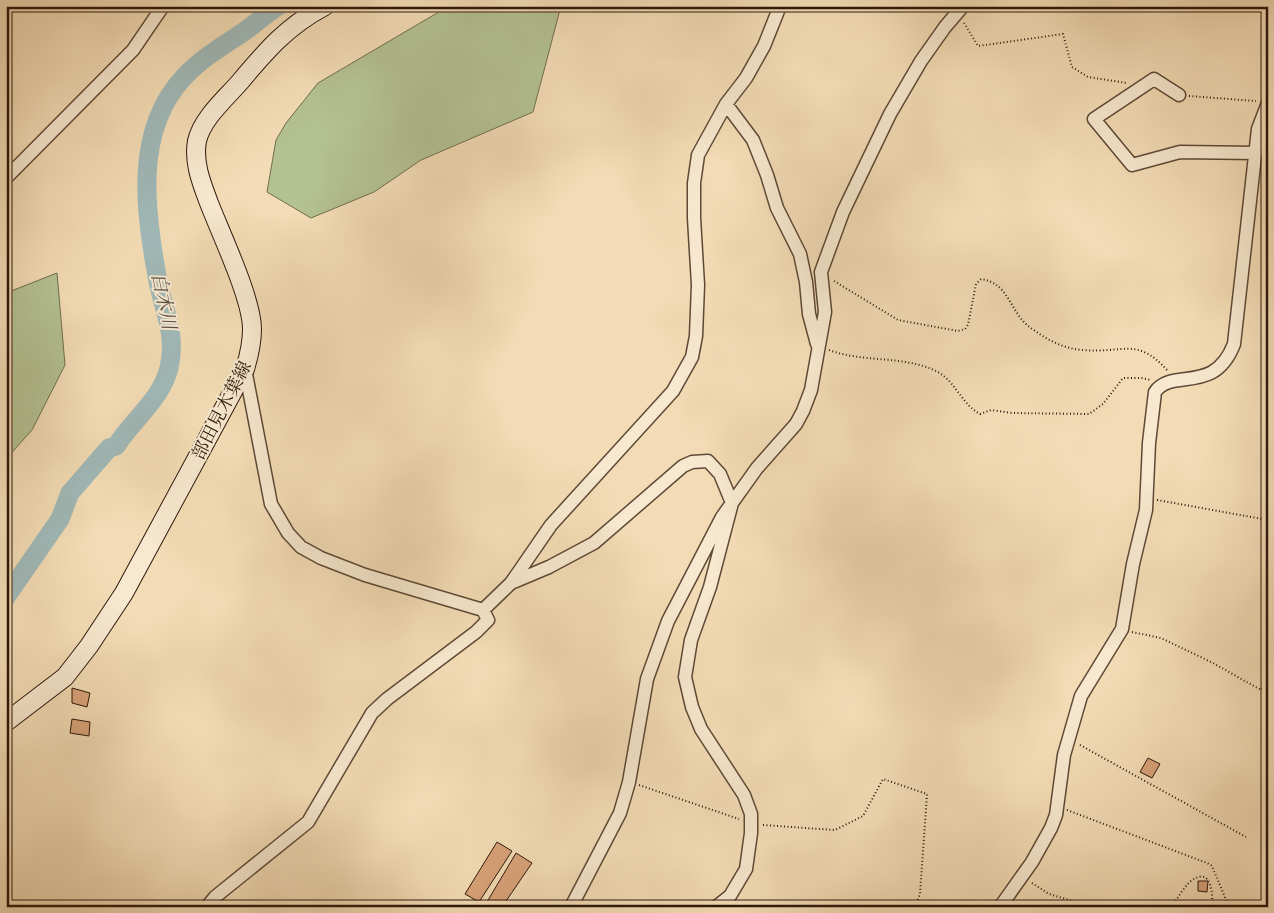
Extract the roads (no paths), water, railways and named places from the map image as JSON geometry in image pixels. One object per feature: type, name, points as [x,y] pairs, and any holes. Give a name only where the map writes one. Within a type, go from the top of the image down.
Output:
[{"type":"main road","name":"部田見木葉線","points":[[6,722],[65,677],[89,646],[124,593],[245,369],[250,349],[252,327],[247,303],[202,183],[196,160],[197,140],[207,119],[277,39],[298,21],[326,6]]},
{"type":"street","points":[[6,178],[133,50],[163,6]]},
{"type":"street","points":[[483,610],[511,583],[551,525],[673,391],[692,357],[696,336],[698,285],[694,218],[694,183],[698,155],[726,104],[746,78],[764,46],[780,6]]},
{"type":"street","points":[[570,907],[604,847],[620,813],[629,782],[647,679],[657,646],[696,565],[732,503],[757,468],[796,424],[803,411],[811,390],[821,349],[825,312],[821,272],[843,212],[890,114],[921,62],[960,9]]},
{"type":"street","points":[[1179,95],[1154,79],[1094,119],[1132,165],[1180,152],[1256,153]]},
{"type":"street","points":[[1000,907],[1022,876],[1051,828],[1069,739],[1085,685],[1122,629],[1133,564],[1144,525],[1153,400],[1158,387],[1165,382],[1211,373],[1226,363],[1234,344],[1258,129],[1263,102]]},
{"type":"street","points":[[726,104],[753,140],[767,175],[777,208],[800,254],[806,282],[809,314],[821,349]]},
{"type":"street","points":[[207,907],[216,897],[308,822],[372,713],[387,699],[476,632],[488,620],[483,610],[338,565],[321,558],[294,540],[271,504],[245,369]]},
{"type":"street","points":[[511,583],[549,568],[594,543],[683,466],[692,462],[708,462],[720,474],[732,503],[710,587],[691,640],[685,677],[692,707],[701,729],[744,795],[751,814],[751,833],[746,869],[730,896],[716,907]]},
{"type":"waterway","points":[[256,20],[259,6]]},
{"type":"waterway","name":"白木川","points":[[6,597],[60,519],[70,493],[109,448],[116,446],[146,409],[160,390],[169,368],[171,355],[170,332],[157,276],[147,198],[150,146],[157,121],[168,98],[191,70],[278,6]]}]
